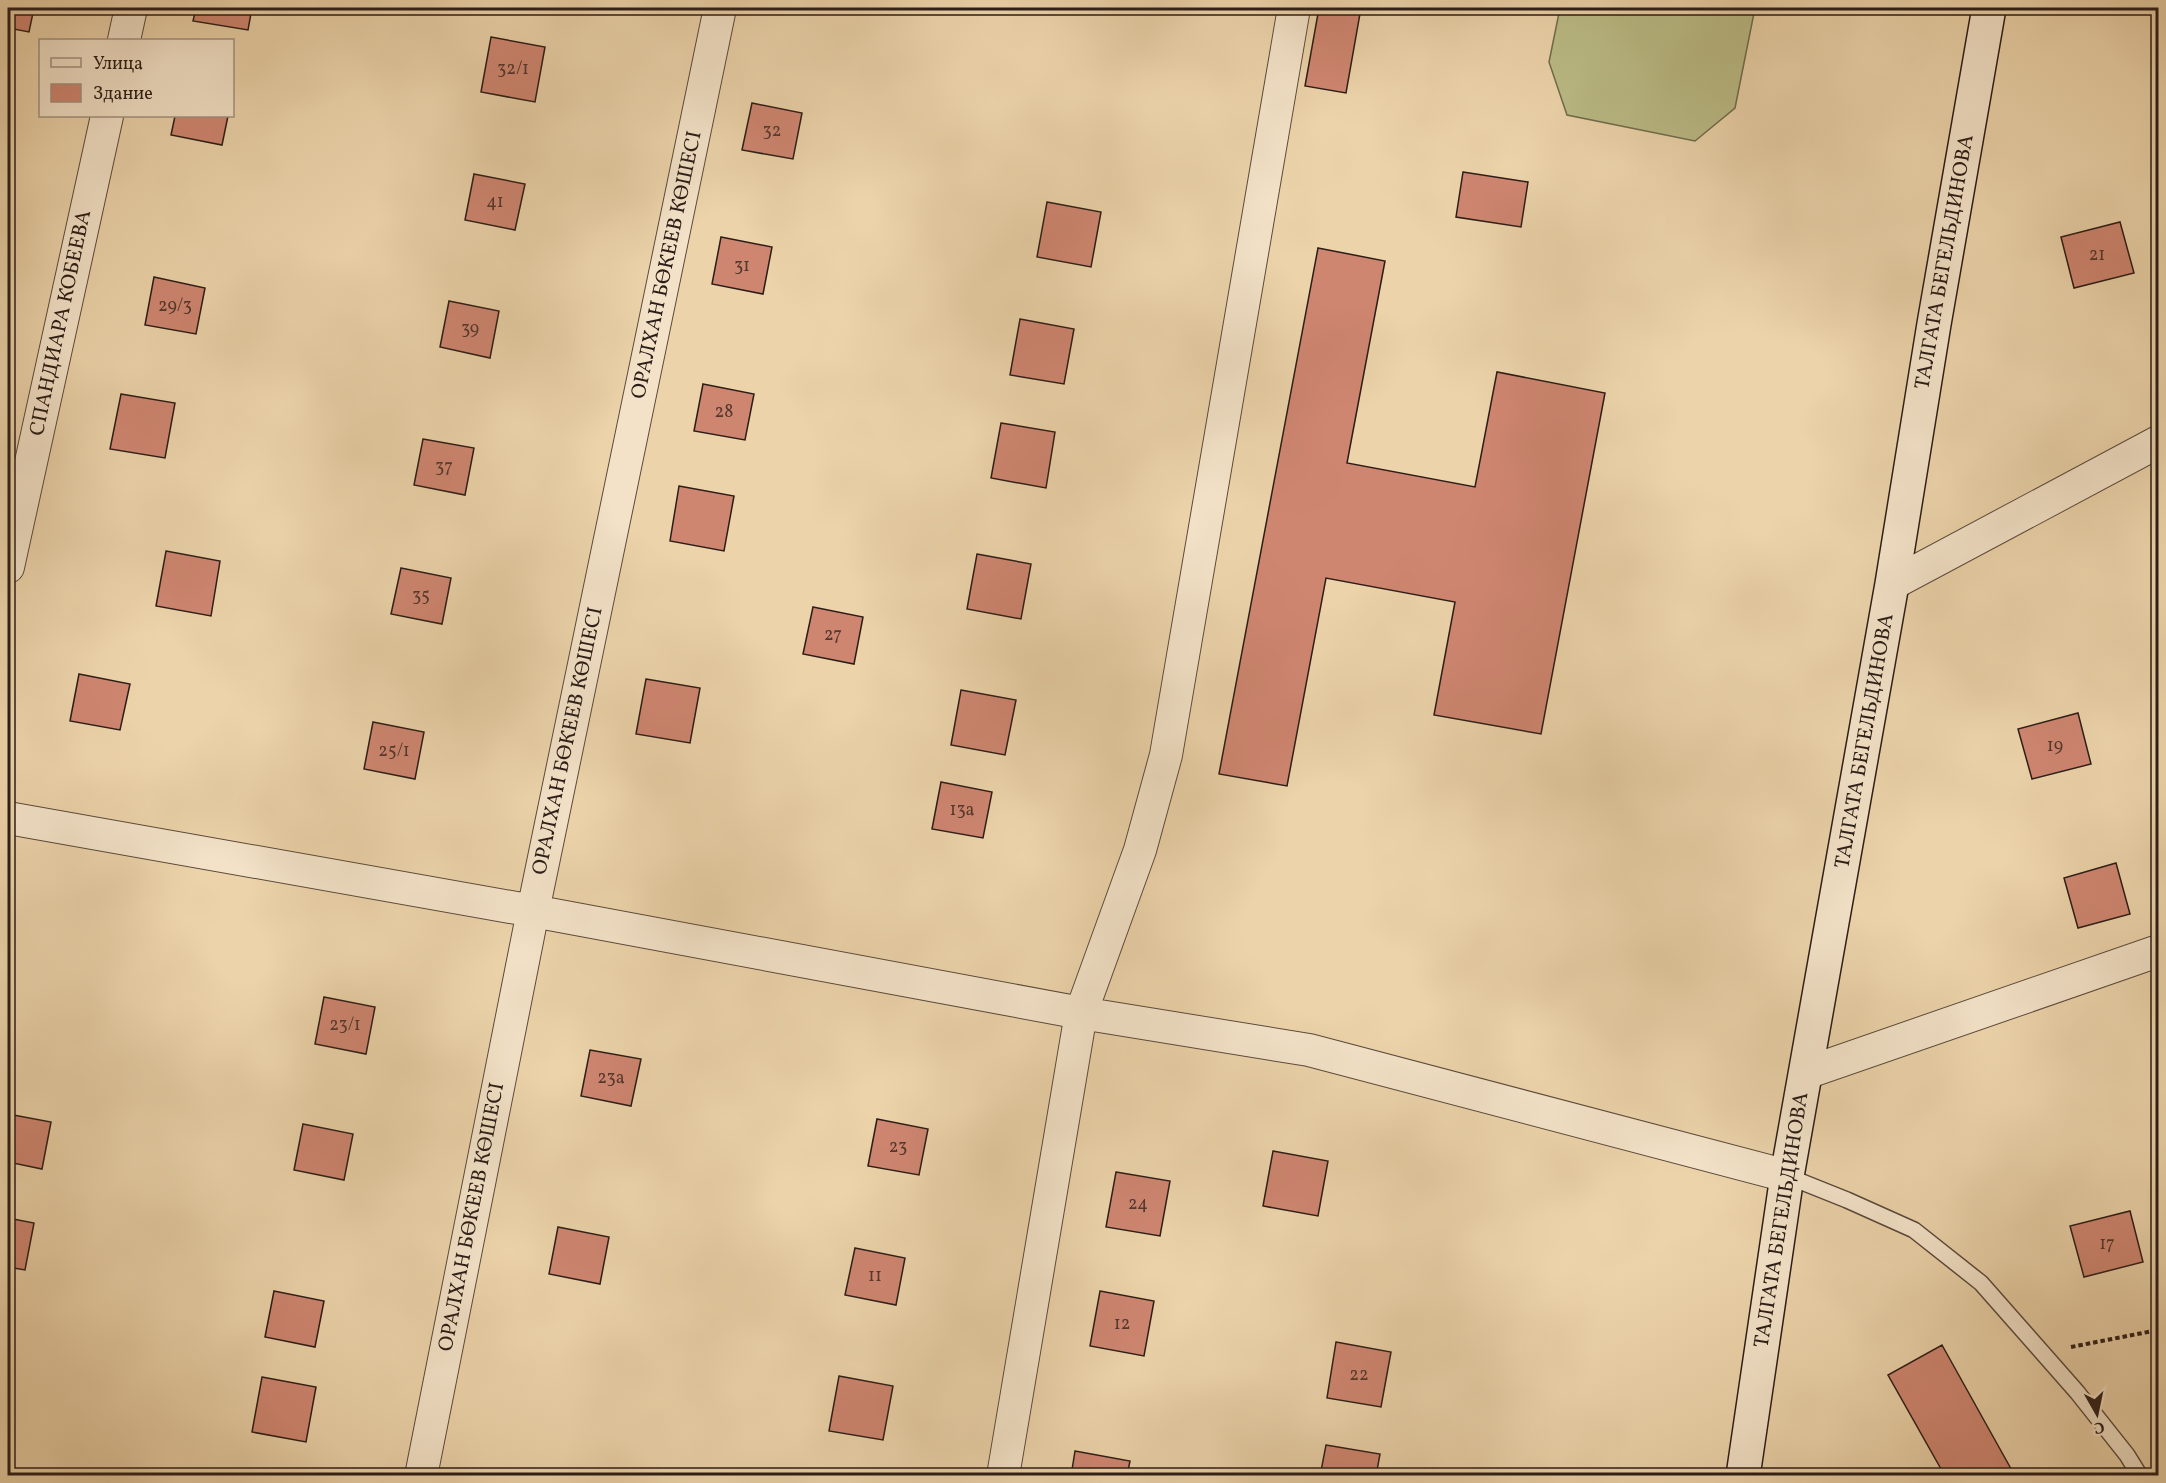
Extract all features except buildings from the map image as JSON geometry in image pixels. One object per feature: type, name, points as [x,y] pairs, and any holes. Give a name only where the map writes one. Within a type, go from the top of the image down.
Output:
[{"type":"street","points":[[124,39],[131,8]]},
{"type":"street","name":"ОРАЛХАН БӨКЕЕВ КӨШЕСІ","points":[[421,1476],[533,912],[720,8]]},
{"type":"street","points":[[1003,1476],[1081,1013],[1140,850],[1166,755],[1294,8]]},
{"type":"street","name":"ТАЛГАТА БЕГЕЛЬДИНОВА","points":[[1743,1476],[1787,1176],[1892,584],[1989,8]]},
{"type":"street","name":"СПАНДИАРА КОБЕЕВА","points":[[8,567],[107,117]]},
{"type":"street","points":[[1892,584],[2158,442]]},
{"type":"street","points":[[8,818],[1081,1013],[1309,1050],[1787,1176]]},
{"type":"street","points":[[1806,1073],[2158,951]]},
{"type":"lane","points":[[1787,1176],[1914,1230],[1981,1283],[2043,1352],[2127,1455],[2140,1476]]},
{"type":"path","points":[[2043,1352],[2158,1330]]},
{"type":"green space","points":[[1560,8],[1755,8],[1735,108],[1695,141],[1567,115],[1549,62]]}]
